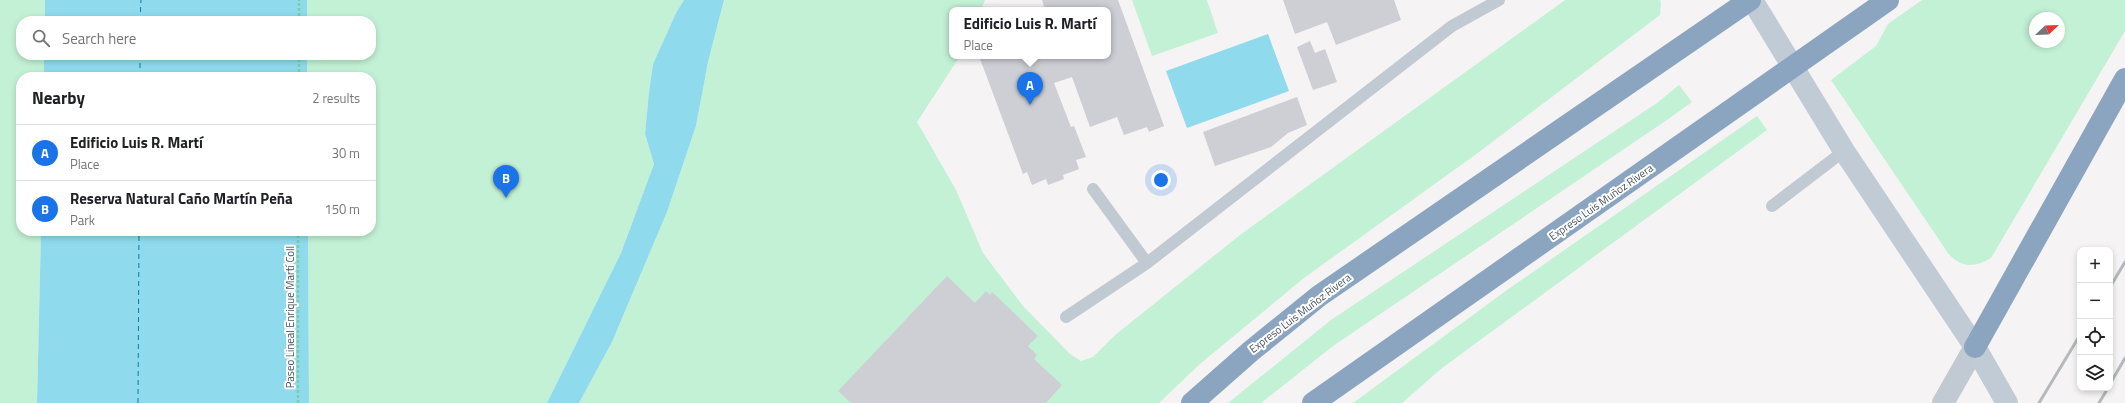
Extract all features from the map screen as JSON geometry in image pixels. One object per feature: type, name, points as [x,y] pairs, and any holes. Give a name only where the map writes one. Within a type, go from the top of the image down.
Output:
[{"type":"highway","name":"Expreso Luis Muñoz Rivera","points":[[1192,403],[1250,351],[1319,296],[1751,0]]},
{"type":"highway","name":"Expreso Luis Muñoz Rivera","points":[[1313,403],[1711,126],[1887,1]]},
{"type":"highway","points":[[1975,347],[2125,79]]},
{"type":"street","points":[[1751,0],[1844,151],[1975,347],[2007,403]]},
{"type":"street","points":[[1943,403],[1975,347]]},
{"type":"lane","points":[[1066,317],[1147,263],[1452,26],[1499,0]]},
{"type":"lane","points":[[1772,206],[1844,151]]},
{"type":"lane","points":[[1093,189],[1147,263]]},
{"type":"path","points":[[299,0],[299,16]]},
{"type":"path","points":[[299,60],[299,72]]},
{"type":"path","name":"Paseo Lineal Enrique Martí Coll","points":[[298,236],[298,403]]},
{"type":"green space","points":[[0,0],[45,0],[45,16],[16,16],[16,60],[44,60],[44,72],[16,72],[16,236],[41,236],[37,403],[0,403]]},
{"type":"green space","points":[[307,0],[684,0],[676,13],[653,64],[645,134],[654,164],[621,253],[547,403],[309,403],[308,236],[376,236],[376,72],[307,72],[307,60],[376,60],[376,16],[307,16]]},
{"type":"green space","points":[[724,0],[985,0],[982,7],[949,7],[949,59],[958,59],[917,122],[956,190],[983,253],[1023,306],[1070,354],[1081,361],[1093,357],[1114,336],[1240,235],[1565,0],[1660,0],[1661,3],[1660,15],[1475,155],[1304,278],[1201,363],[1159,403],[579,403],[612,342],[667,212],[696,126],[708,62]]},
{"type":"green space","points":[[1132,0],[1207,0],[1218,33],[1152,56]]},
{"type":"green space","points":[[1922,0],[2125,0],[2125,31],[1991,258],[1979,264],[1963,264],[1958,262],[1948,253],[1831,80],[1876,46],[1888,24]]},
{"type":"green space","points":[[1679,85],[1692,102],[1667,120],[1333,346],[1261,403],[1228,403],[1331,320],[1657,103]]},
{"type":"green space","points":[[1757,116],[1767,130],[1442,368],[1402,403],[1353,403],[1507,290]]},
{"type":"water","points":[[45,0],[307,0],[307,16],[45,16]]},
{"type":"water","points":[[684,0],[724,0],[708,62],[696,126],[667,212],[612,342],[579,403],[547,403],[621,253],[654,164],[645,134],[653,64],[676,13]]},
{"type":"water","points":[[1268,34],[1289,91],[1187,128],[1166,71]]},
{"type":"water","points":[[44,60],[307,60],[307,72],[44,72]]},
{"type":"water","points":[[41,236],[308,236],[309,403],[37,403]]},
{"type":"building","points":[[1042,0],[1118,0],[1164,126],[1149,132],[1147,127],[1124,135],[1117,117],[1090,127],[1072,77],[1054,83],[1071,127],[1074,126],[1086,157],[1076,160],[1079,169],[1063,175],[1064,179],[1048,185],[1046,179],[1032,185],[1027,172],[1023,174],[980,59],[1111,59],[1111,7],[1044,7]]},
{"type":"building","points":[[1283,0],[1394,0],[1401,20],[1336,45],[1327,22],[1295,34]]},
{"type":"building","points":[[1310,41],[1315,53],[1325,49],[1337,82],[1313,90],[1297,47]]},
{"type":"building","points":[[1297,97],[1307,125],[1288,133],[1271,147],[1215,166],[1203,132]]},
{"type":"building","points":[[947,276],[975,303],[986,291],[990,295],[992,292],[1038,336],[1028,346],[1037,355],[1034,359],[1062,385],[1046,403],[851,403],[838,391]]},
{"type":"ferry route","points":[[140,16],[141,0]]},
{"type":"ferry route","points":[[140,60],[140,72]]},
{"type":"ferry route","points":[[138,403],[139,236]]},
{"type":"railway","points":[[2112,283],[2125,262]]},
{"type":"railway","points":[[2039,403],[2077,340]]},
{"type":"railway","points":[[2113,379],[2125,358]]},
{"type":"railway","points":[[2099,403],[2106,391]]},
{"type":"place","name":"Edificio Luis R. Martí","points":[[1030,105]]},
{"type":"place","name":"Reserva Natural Caño Martín Peña","points":[[506,198]]}]
